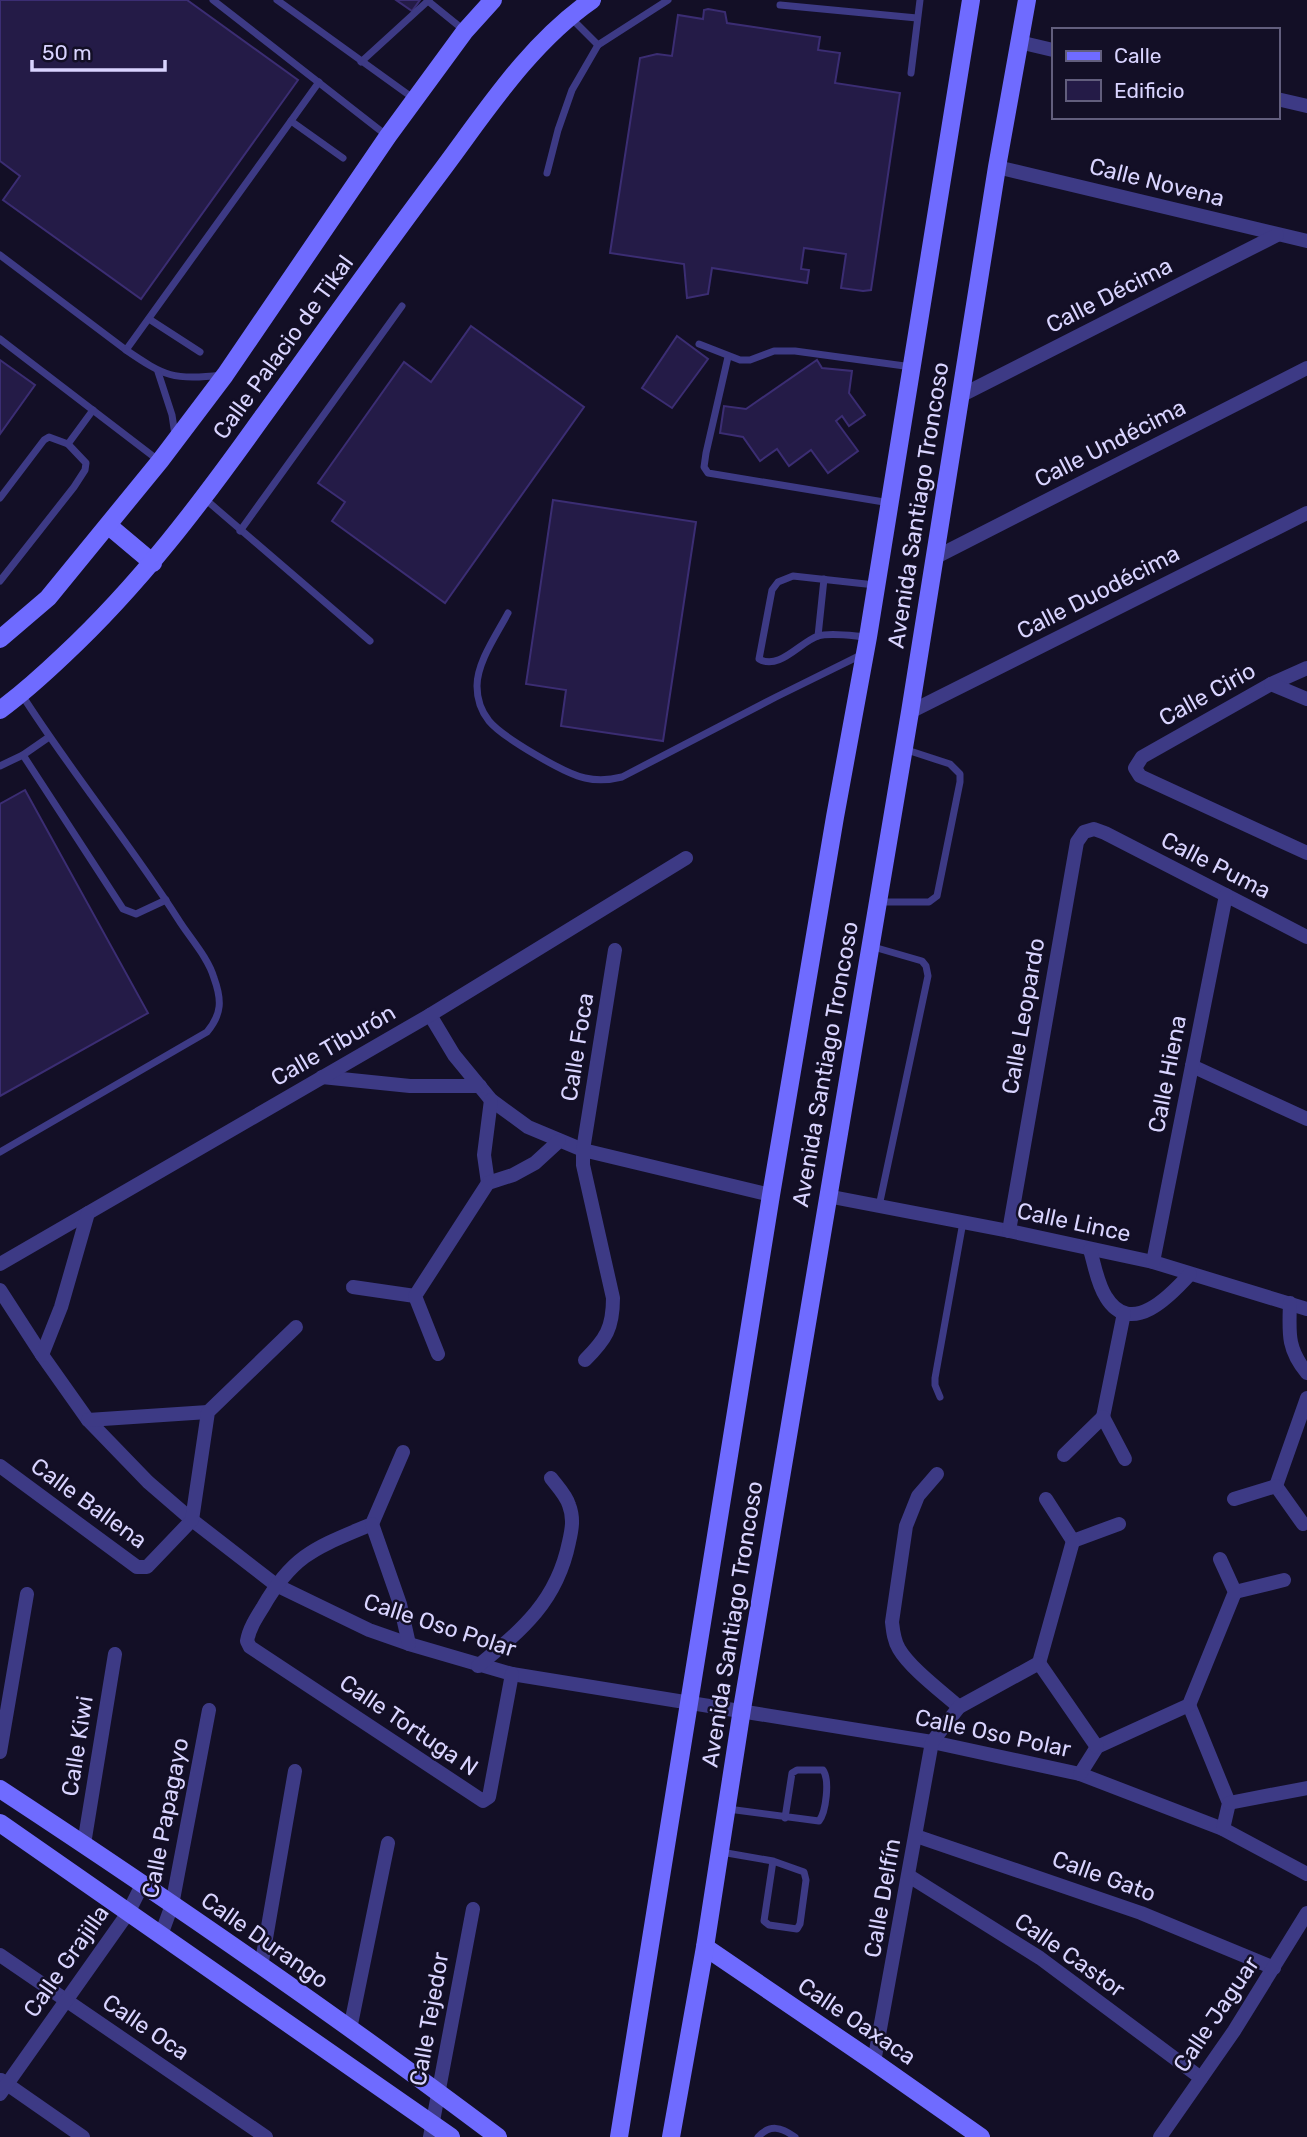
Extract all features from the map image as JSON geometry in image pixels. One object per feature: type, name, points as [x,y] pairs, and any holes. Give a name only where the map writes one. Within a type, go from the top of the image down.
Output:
[{"type":"main road","name":"Calle Palacio de Tikal","points":[[0,639],[48,598],[160,461],[225,375],[388,136],[465,31],[493,0]]},
{"type":"main road","name":"Calle Palacio de Tikal","points":[[0,710],[21,695],[88,633],[153,563],[204,499],[392,237],[529,56],[569,16],[592,0]]},
{"type":"main road","name":"Avenida Santiago Troncoso","points":[[671,2137],[705,1947],[827,1196],[910,712],[997,167],[1027,0]]},
{"type":"main road","name":"Avenida Santiago Troncoso","points":[[619,2137],[771,1195],[867,645],[969,5]]},
{"type":"main road","points":[[108,526],[153,563]]},
{"type":"main road","name":"Calle Durango","points":[[0,1789],[261,1967],[498,2137]]},
{"type":"main road","points":[[0,1823],[161,1935],[431,2130],[451,2137]]},
{"type":"main road","name":"Calle Oaxaca","points":[[705,1947],[981,2137]]},
{"type":"street","points":[[1019,42],[1052,50]]},
{"type":"street","points":[[1279,99],[1307,106]]},
{"type":"street","name":"Calle Novena","points":[[997,167],[1307,241]]},
{"type":"street","name":"Calle Décima","points":[[962,395],[1277,235]]},
{"type":"street","name":"Calle Undécima","points":[[934,558],[1307,368]]},
{"type":"street","name":"Calle Duodécima","points":[[910,712],[1307,513]]},
{"type":"street","name":"Calle Cirio","points":[[1307,668],[1271,684],[1142,757],[1135,768],[1140,776],[1307,853]]},
{"type":"street","points":[[1271,684],[1307,699]]},
{"type":"street","name":"Calle Leopardo","points":[[1009,1231],[1076,842],[1084,832],[1094,829],[1105,833]]},
{"type":"street","name":"Calle Puma","points":[[1105,833],[1307,937]]},
{"type":"street","name":"Calle Tiburón","points":[[0,1264],[430,1015],[686,859]]},
{"type":"street","name":"Calle Hiena","points":[[1153,1262],[1226,895]]},
{"type":"street","name":"Calle Foca","points":[[585,1360],[602,1342],[613,1320],[612,1298],[583,1165],[583,1150],[615,950]]},
{"type":"street","points":[[430,1015],[454,1055],[491,1100],[528,1127],[583,1150],[771,1195]]},
{"type":"street","points":[[1192,1066],[1307,1119]]},
{"type":"street","points":[[322,1077],[410,1086],[480,1086]]},
{"type":"street","points":[[488,1183],[484,1155],[491,1100]]},
{"type":"street","points":[[415,1296],[488,1183],[513,1175],[535,1163],[559,1142]]},
{"type":"street","name":"Calle Lince","points":[[827,1196],[1153,1262],[1307,1309]]},
{"type":"street","points":[[42,1355],[61,1307],[88,1213]]},
{"type":"street","points":[[1090,1250],[1099,1284],[1108,1300],[1124,1313],[1140,1313],[1155,1308],[1170,1297],[1190,1274]]},
{"type":"street","points":[[353,1287],[415,1296]]},
{"type":"street","name":"Calle Oso Polar","points":[[0,1290],[88,1420],[148,1482],[276,1585],[369,1629],[409,1644],[512,1674],[742,1709],[932,1742],[1080,1774],[1223,1829],[1307,1874]]},
{"type":"street","points":[[415,1296],[438,1354]]},
{"type":"street","points":[[1290,1304],[1288,1339],[1298,1362],[1307,1373]]},
{"type":"street","points":[[1064,1455],[1103,1417],[1124,1313]]},
{"type":"street","points":[[192,1520],[208,1412],[296,1327]]},
{"type":"street","points":[[1276,1486],[1307,1398]]},
{"type":"street","points":[[88,1420],[208,1412]]},
{"type":"street","points":[[1103,1417],[1125,1459]]},
{"type":"street","points":[[403,1452],[372,1524],[400,1604],[409,1644]]},
{"type":"street","name":"Calle Ballena","points":[[0,1466],[137,1567],[146,1567],[192,1520]]},
{"type":"street","points":[[937,1474],[918,1496],[906,1526],[892,1622],[898,1648],[906,1659],[959,1707]]},
{"type":"street","points":[[478,1665],[517,1634],[547,1601],[564,1567],[573,1524],[569,1504],[551,1478]]},
{"type":"street","points":[[1234,1499],[1276,1486]]},
{"type":"street","points":[[1276,1486],[1303,1524]]},
{"type":"street","points":[[932,1742],[959,1707],[1039,1662],[1073,1541],[1046,1499]]},
{"type":"street","points":[[276,1585],[298,1560],[318,1547],[372,1524]]},
{"type":"street","points":[[1073,1541],[1119,1524]]},
{"type":"street","points":[[1220,1559],[1235,1592],[1189,1705],[1229,1803],[1223,1829]]},
{"type":"street","points":[[1235,1592],[1284,1580]]},
{"type":"street","name":"Calle Tortuga N","points":[[276,1585],[251,1628],[247,1641],[250,1647],[483,1801],[489,1797],[512,1674]]},
{"type":"street","points":[[0,1752],[27,1594]]},
{"type":"street","name":"Calle Kiwi","points":[[84,1844],[115,1654]]},
{"type":"street","points":[[1039,1662],[1097,1747]]},
{"type":"street","name":"Calle Oso Polar","points":[[1080,1774],[1097,1747],[1189,1705]]},
{"type":"street","name":"Calle Papagayo","points":[[161,1935],[172,1905],[209,1710]]},
{"type":"street","name":"Calle Delfín","points":[[874,2062],[932,1742]]},
{"type":"street","points":[[261,1967],[295,1771]]},
{"type":"street","points":[[1229,1803],[1307,1788]]},
{"type":"street","name":"Calle Gato","points":[[916,1836],[1141,1913],[1274,1968]]},
{"type":"street","points":[[349,2029],[388,1843]]},
{"type":"street","name":"Calle Castor","points":[[909,1876],[1040,1958],[1201,2078]]},
{"type":"street","name":"Calle Grajilla","points":[[2,2086],[67,2001],[128,1913],[142,1885]]},
{"type":"street","name":"Calle Tejedor","points":[[431,2130],[473,1909]]},
{"type":"street","name":"Calle Jaguar","points":[[1160,2137],[1274,1968],[1307,1913]]},
{"type":"street","name":"Calle Oca","points":[[0,1955],[266,2137]]},
{"type":"street","points":[[2,2086],[83,2137]]},
{"type":"lane","points":[[213,0],[388,136]]},
{"type":"lane","points":[[277,0],[415,99]]},
{"type":"lane","points":[[547,173],[572,90],[598,45],[668,0]]},
{"type":"lane","points":[[911,73],[920,0]]},
{"type":"lane","points":[[361,62],[428,1],[465,31]]},
{"type":"lane","points":[[780,5],[917,18]]},
{"type":"lane","points":[[569,16],[598,45]]},
{"type":"lane","points":[[126,350],[319,82]]},
{"type":"lane","points":[[291,121],[343,158]]},
{"type":"lane","points":[[0,255],[158,372],[197,378],[225,375]]},
{"type":"lane","points":[[240,531],[402,306]]},
{"type":"lane","points":[[149,319],[200,352]]},
{"type":"lane","points":[[0,339],[160,461]]},
{"type":"lane","points":[[699,344],[729,357],[750,360],[774,351],[795,351],[912,367]]},
{"type":"lane","points":[[729,357],[706,453],[704,467],[708,473],[890,503]]},
{"type":"lane","points":[[158,372],[172,415],[175,441]]},
{"type":"lane","points":[[68,444],[93,410]]},
{"type":"lane","points":[[0,498],[44,440],[56,438],[84,458],[85,470],[74,487],[0,581]]},
{"type":"lane","points":[[204,499],[370,641]]},
{"type":"lane","points":[[867,645],[818,636],[780,659],[767,662],[759,659],[772,590],[778,582],[793,576],[876,585]]},
{"type":"lane","points":[[818,636],[824,579]]},
{"type":"lane","points":[[508,612],[482,664],[477,685],[481,709],[491,724],[550,764],[583,778],[610,780],[622,777],[776,697],[867,645]]},
{"type":"lane","points":[[0,1152],[207,1032],[219,1018],[219,996],[214,975],[166,900],[21,695]]},
{"type":"lane","points":[[0,766],[23,755],[49,737]]},
{"type":"lane","points":[[878,902],[929,902],[937,896],[960,782],[960,774],[950,764],[904,748]]},
{"type":"lane","points":[[23,755],[123,909],[136,914],[166,900]]},
{"type":"lane","points":[[870,946],[922,961],[928,976],[879,1206]]},
{"type":"lane","points":[[940,1396],[935,1378],[963,1222]]},
{"type":"lane","points":[[727,1808],[785,1818],[821,1820],[827,1776],[823,1770],[797,1770],[792,1773],[785,1818]]},
{"type":"lane","points":[[720,1852],[773,1861],[800,1869],[806,1875],[800,1924],[797,1929],[769,1925],[764,1921],[773,1861]]},
{"type":"lane","points":[[758,2137],[771,2128],[779,2128],[795,2137]]},
{"type":"building","points":[[0,0],[187,0],[298,80],[141,299],[3,200],[20,176],[0,161]]},
{"type":"building","points":[[396,0],[420,0],[412,11]]},
{"type":"building","points":[[704,10],[725,12],[727,23],[820,37],[818,50],[840,53],[835,83],[900,93],[871,290],[841,288],[846,254],[804,248],[801,269],[809,270],[807,283],[712,268],[708,294],[687,298],[684,264],[610,253],[640,58],[657,54],[672,56],[678,15],[703,19]]},
{"type":"building","points":[[471,326],[584,407],[445,603],[332,521],[345,502],[318,483],[404,362],[431,382]]},
{"type":"building","points":[[677,336],[708,359],[672,408],[642,388]]},
{"type":"building","points":[[0,360],[35,385],[0,434]]},
{"type":"building","points":[[817,360],[822,368],[852,371],[849,393],[865,415],[849,426],[842,416],[836,421],[858,451],[828,473],[811,450],[789,466],[777,449],[760,461],[743,437],[720,433],[724,406],[746,409]]},
{"type":"building","points":[[553,500],[696,522],[663,741],[561,726],[566,690],[526,684]]},
{"type":"building","points":[[25,790],[148,1013],[0,1096],[0,804]]}]
